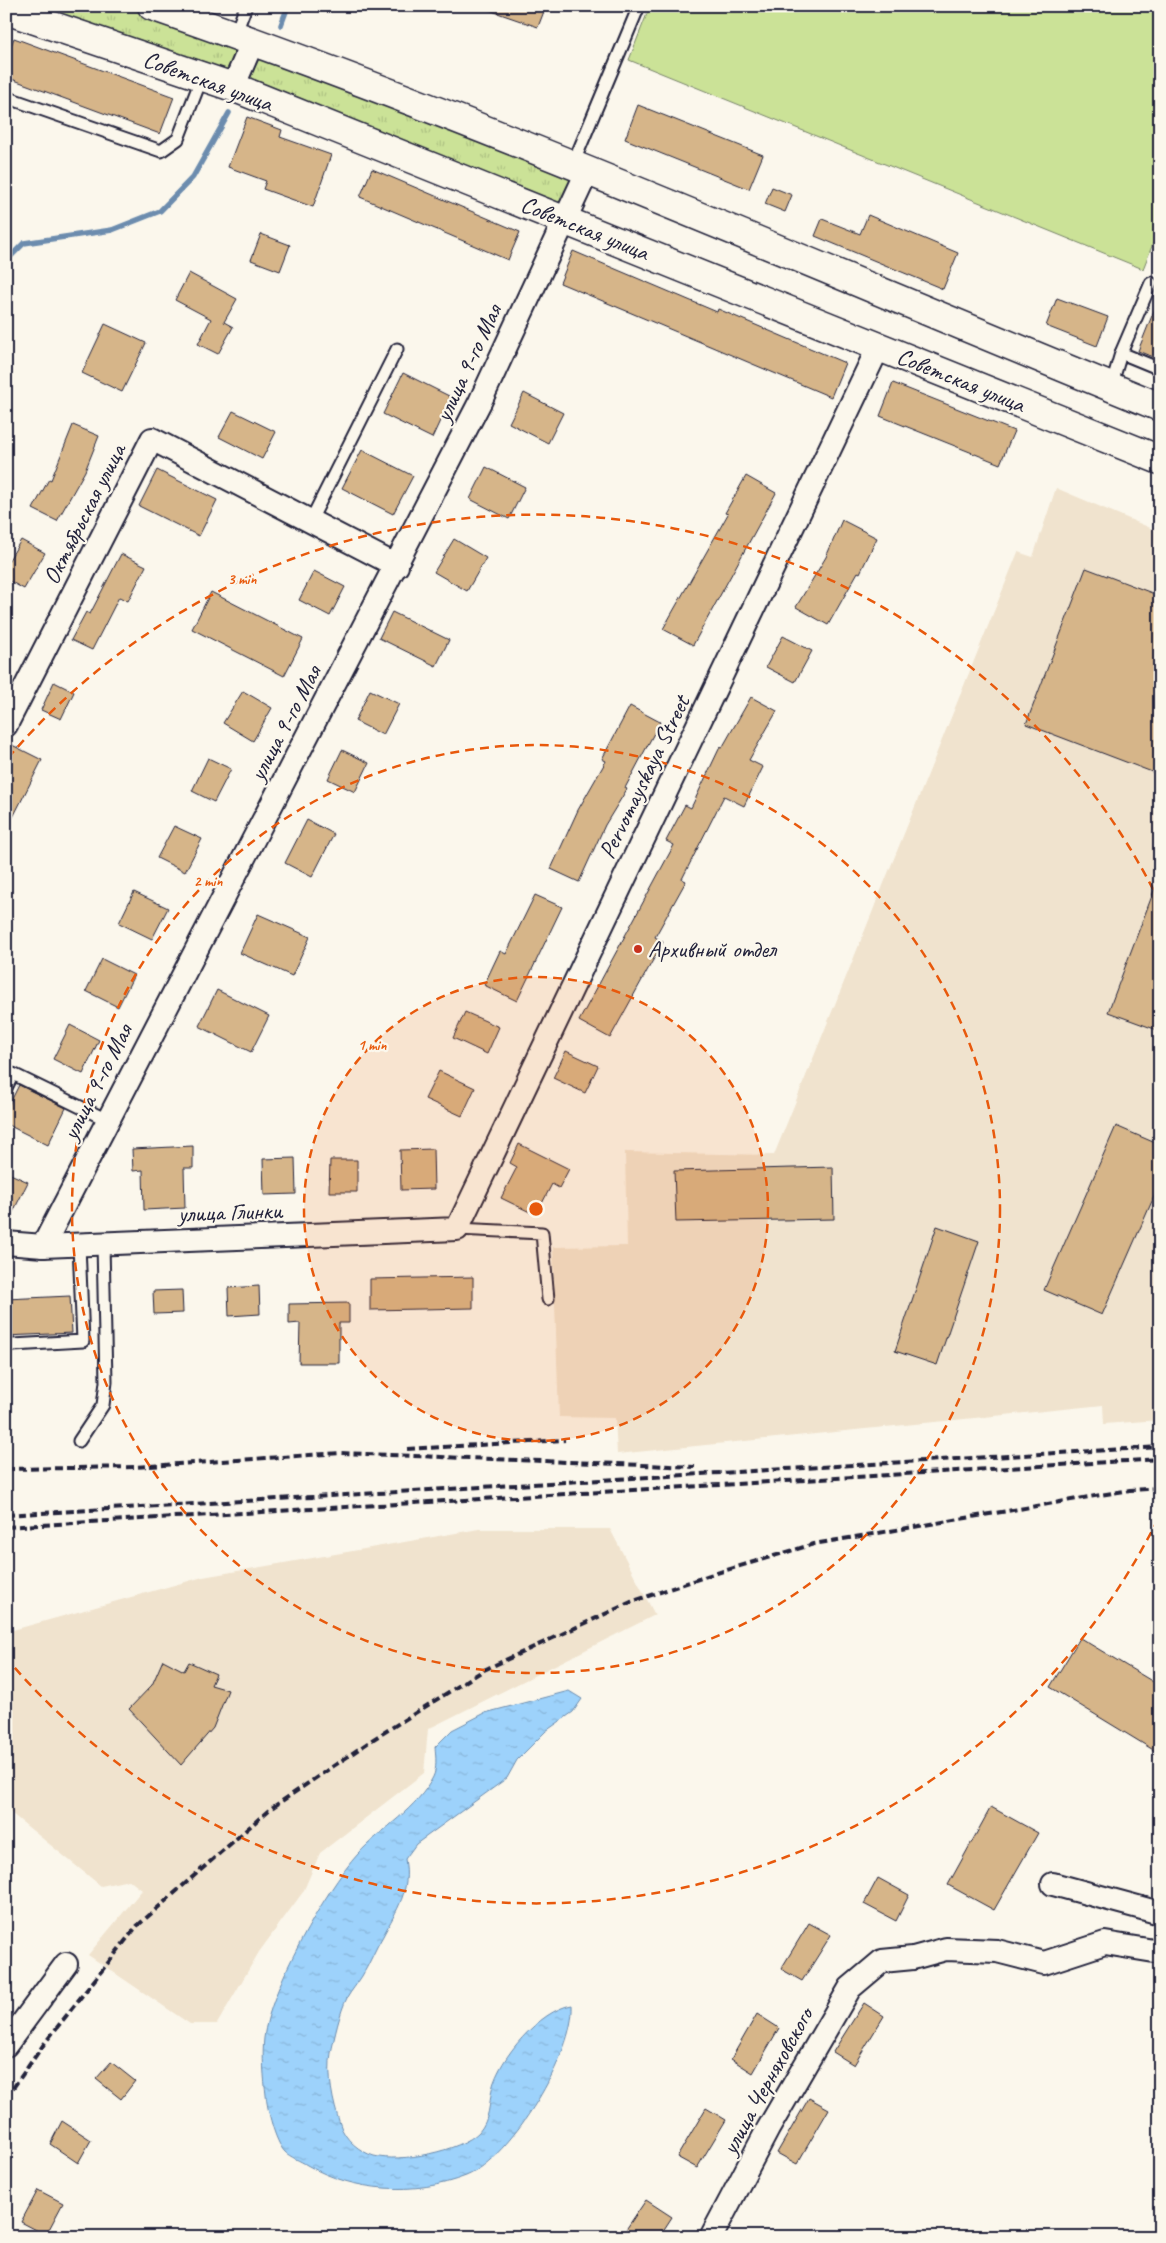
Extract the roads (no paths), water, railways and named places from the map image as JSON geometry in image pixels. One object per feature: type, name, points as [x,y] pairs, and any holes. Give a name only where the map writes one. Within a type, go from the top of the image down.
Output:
[{"type":"main road","points":[[152,6],[244,38],[581,167],[1160,407]]},
{"type":"main road","name":"Советская улица","points":[[6,10],[233,87],[1160,460]]},
{"type":"street","points":[[233,87],[244,38]]},
{"type":"street","name":"улица 9-го Мая","points":[[43,1246],[397,566],[480,402],[564,219],[581,167]]},
{"type":"street","name":"Pervomayskaya Street","points":[[457,1229],[878,348]]},
{"type":"street","name":"Октябрьская улица","points":[[6,725],[152,439],[397,566]]},
{"type":"street","name":"улица Глинки","points":[[6,1243],[43,1246],[79,1245],[457,1229]]},
{"type":"street","points":[[1052,1884],[1160,1913]]},
{"type":"street","name":"улица Черняховского","points":[[711,2237],[768,2129],[850,1988],[882,1961],[913,1958],[946,1949],[998,1951],[1044,1963],[1105,1943],[1160,1952]]},
{"type":"street","points":[[6,2045],[66,1964]]},
{"type":"lane","points":[[244,38],[246,6]]},
{"type":"lane","points":[[581,167],[639,6]]},
{"type":"lane","points":[[6,97],[161,151],[178,139],[202,77]]},
{"type":"lane","points":[[1111,387],[1121,353],[1151,284]]},
{"type":"lane","points":[[310,522],[397,349]]},
{"type":"lane","points":[[1121,353],[1160,369]]},
{"type":"lane","points":[[6,1088],[13,1074],[107,1120]]},
{"type":"lane","points":[[457,1229],[542,1233],[548,1299]]},
{"type":"lane","points":[[79,1441],[103,1405],[106,1382],[103,1244]]},
{"type":"lane","points":[[13,1345],[83,1341],[79,1245]]},
{"type":"water","points":[[569,1691],[582,1699],[573,1712],[546,1731],[517,1760],[507,1778],[416,1844],[405,1859],[406,1881],[402,1899],[365,1971],[344,2004],[330,2062],[331,2089],[337,2116],[342,2130],[353,2144],[369,2154],[385,2158],[430,2154],[459,2145],[479,2132],[487,2117],[496,2077],[512,2050],[534,2026],[547,2016],[572,2005],[570,2025],[563,2049],[552,2075],[537,2101],[502,2148],[484,2165],[466,2176],[426,2187],[385,2188],[365,2186],[325,2174],[290,2156],[278,2141],[268,2108],[265,2088],[264,2038],[276,1994],[287,1969],[300,1942],[330,1891],[358,1854],[409,1808],[427,1788],[435,1770],[435,1747],[452,1730],[485,1713]]},
{"type":"waterway","points":[[281,25],[288,6]]},
{"type":"waterway","points":[[6,261],[24,243],[112,230],[160,211],[193,177],[229,113]]},
{"type":"railway","points":[[407,1449],[565,1440]]},
{"type":"railway","points":[[6,1515],[1160,1447]]},
{"type":"railway","points":[[6,1469],[135,1467],[340,1453],[695,1467]]},
{"type":"railway","points":[[6,1527],[1160,1459]]},
{"type":"railway","points":[[6,2098],[44,2044],[137,1926],[270,1809],[372,1740],[484,1670],[631,1602],[710,1575],[814,1544],[1130,1490],[1160,1488]]},
{"type":"place","name":"Архивный отдел","points":[[638,949]]}]
